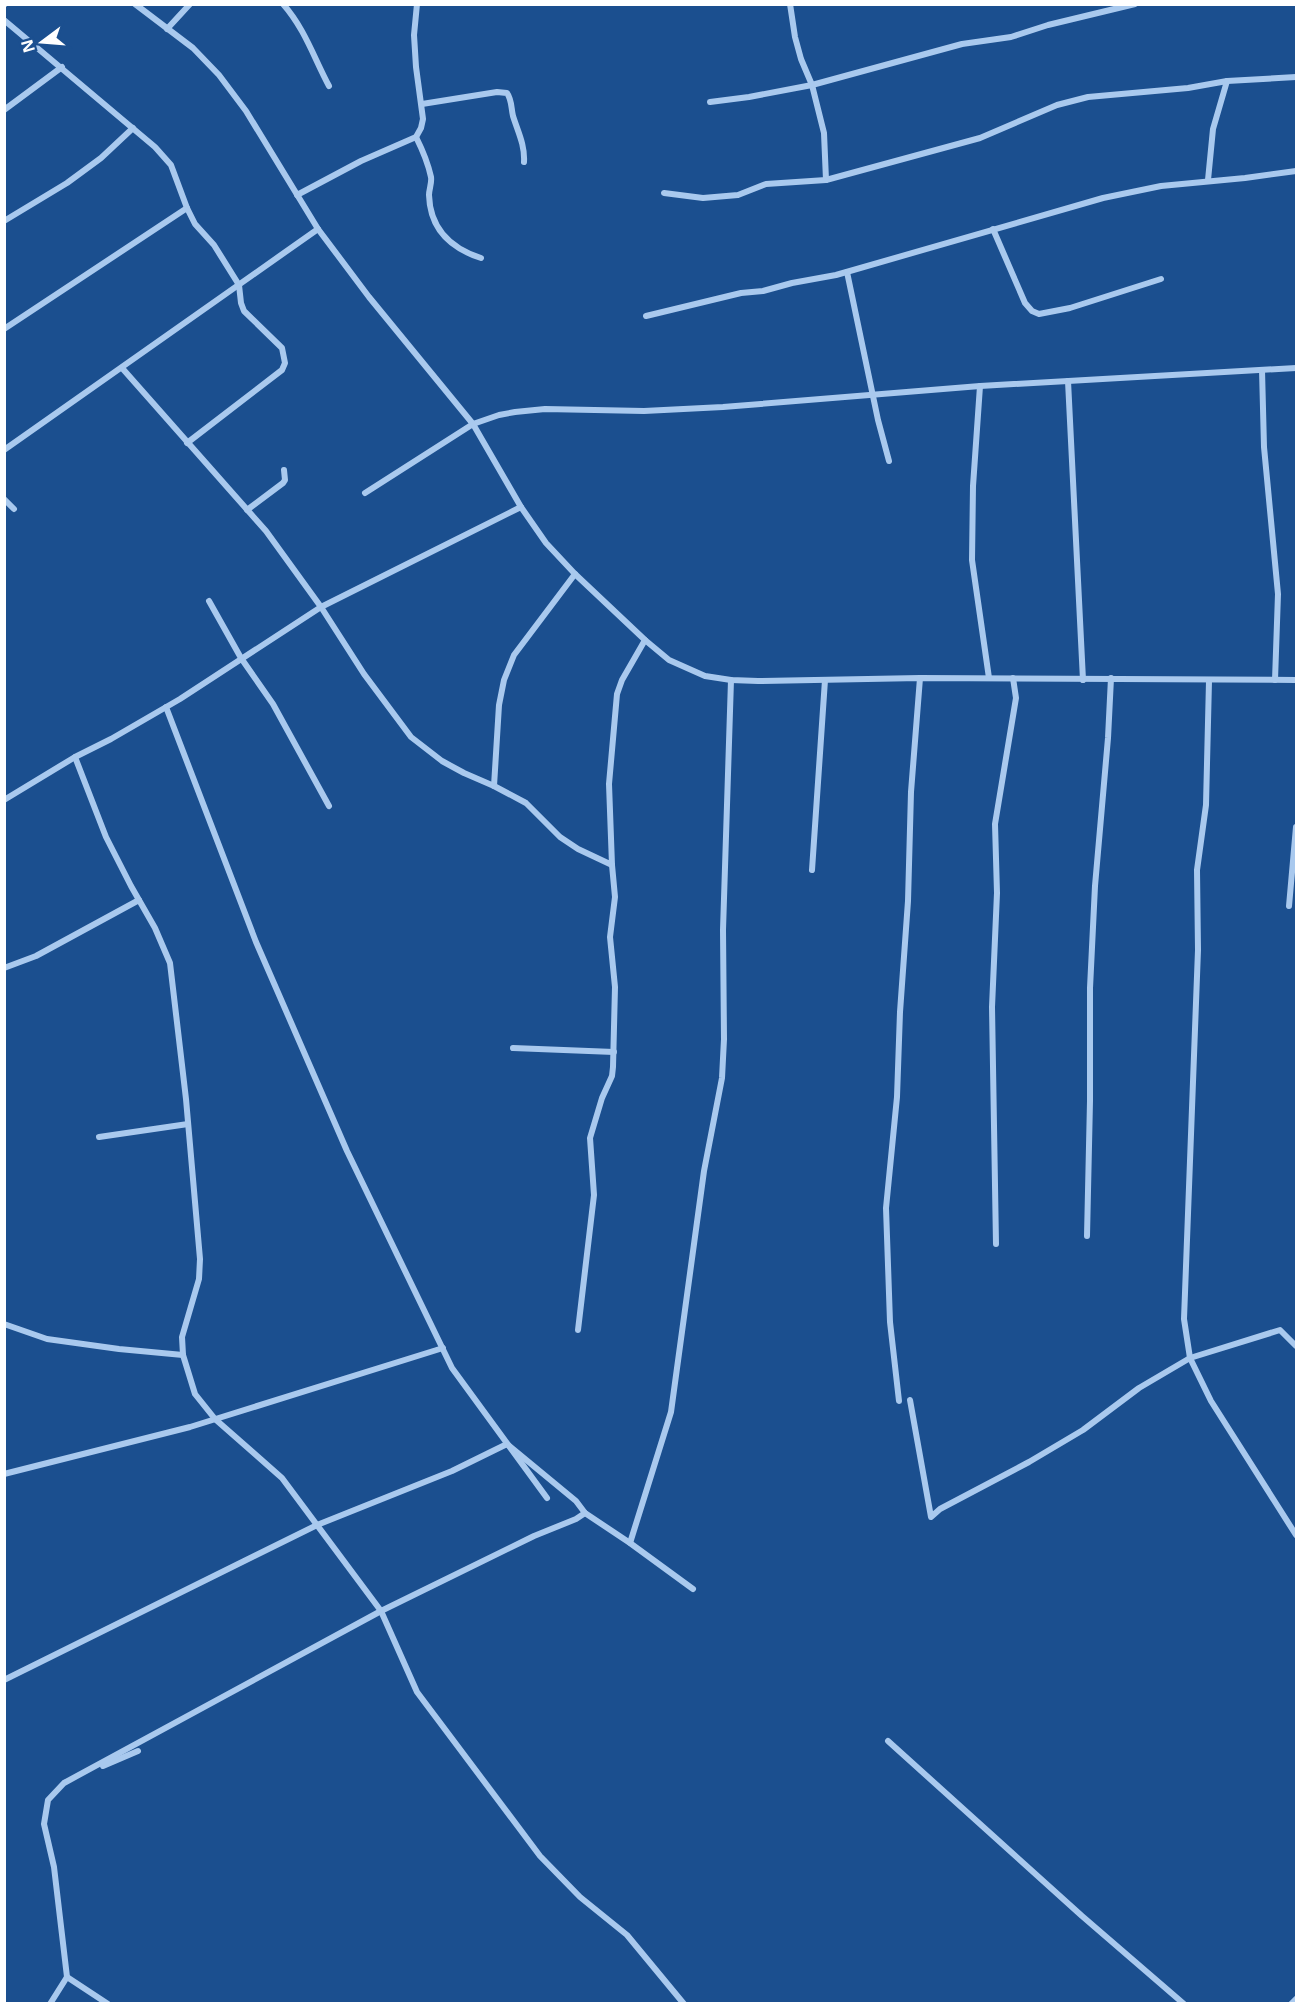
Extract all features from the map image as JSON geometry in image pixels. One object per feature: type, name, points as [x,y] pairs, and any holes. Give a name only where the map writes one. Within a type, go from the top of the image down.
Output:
[{"type":"street","points":[[135,4],[193,48],[219,75],[246,111],[318,229],[369,297],[473,424],[520,507],[546,543],[575,574],[669,660],[705,676],[731,680],[920,678],[1296,680]]},
{"type":"street","points":[[167,29],[190,4]]},
{"type":"street","points":[[283,4],[296,19],[307,38],[329,86]]},
{"type":"street","points":[[297,195],[362,161],[416,137],[423,119],[414,34],[417,4]]},
{"type":"street","points":[[790,4],[795,37],[812,85],[824,133],[826,180]]},
{"type":"street","points":[[710,102],[749,98],[812,85],[962,44],[1011,37],[1048,25],[1135,4]]},
{"type":"street","points":[[4,20],[155,147],[171,165],[195,224],[214,245],[239,285],[244,311],[282,348],[285,363],[282,370],[187,443]]},
{"type":"street","points":[[4,110],[62,67]]},
{"type":"street","points":[[664,193],[703,198],[738,195],[766,184],[826,180],[980,138],[1057,105],[1108,94],[1188,88],[1227,81],[1296,77]]},
{"type":"street","points":[[1208,180],[1213,129],[1227,81]]},
{"type":"street","points":[[422,104],[497,92],[507,93],[511,99],[513,117],[522,138],[525,151],[524,162]]},
{"type":"street","points":[[4,221],[67,183],[101,158],[133,128]]},
{"type":"street","points":[[416,137],[432,178],[429,195],[434,217],[442,235],[453,247],[481,258]]},
{"type":"street","points":[[645,316],[847,272],[1103,198],[1161,186],[1296,171]]},
{"type":"street","points":[[4,329],[187,208]]},
{"type":"street","points":[[4,450],[318,229]]},
{"type":"street","points":[[993,229],[1025,303],[1032,311],[1039,314],[1070,308],[1161,279]]},
{"type":"street","points":[[847,272],[889,461]]},
{"type":"street","points":[[122,368],[266,531],[321,607],[364,674],[411,737],[442,761],[526,803],[560,837],[578,849],[612,865]]},
{"type":"street","points":[[365,493],[473,424],[499,415],[545,409],[644,411],[723,407],[980,386],[1296,368]]},
{"type":"street","points":[[1262,370],[1264,447],[1278,594],[1275,680]]},
{"type":"street","points":[[1068,381],[1083,680]]},
{"type":"street","points":[[980,386],[973,486],[972,560],[989,678]]},
{"type":"street","points":[[247,510],[283,483],[284,470]]},
{"type":"street","points":[[4,499],[14,509]]},
{"type":"street","points":[[4,801],[75,757],[166,707],[321,607],[520,507]]},
{"type":"street","points":[[494,786],[499,705],[504,680],[514,656],[575,574]]},
{"type":"street","points":[[209,601],[241,658],[273,704],[329,806]]},
{"type":"street","points":[[578,1330],[594,1195],[590,1138],[602,1098],[612,1076],[614,1052],[615,987],[610,937],[615,897],[609,784],[617,694],[622,680],[645,640]]},
{"type":"street","points":[[899,1401],[890,1322],[886,1208],[897,1097],[908,902],[911,792],[920,678]]},
{"type":"street","points":[[996,1244],[992,1007],[997,893],[995,824],[1017,698],[1013,678]]},
{"type":"street","points":[[1087,1236],[1090,988],[1095,886],[1103,812],[1111,678]]},
{"type":"street","points":[[630,1543],[671,1412],[704,1171],[722,1078],[723,930],[731,680]]},
{"type":"street","points":[[812,870],[825,680]]},
{"type":"street","points":[[1209,681],[1206,805],[1197,870],[1198,950],[1184,1319],[1190,1358],[1211,1401],[1296,1535]]},
{"type":"street","points":[[166,707],[261,952],[347,1151],[452,1368],[546,1498]]},
{"type":"street","points":[[75,757],[106,837],[155,928],[170,963],[200,1259],[199,1280],[182,1337],[183,1355],[195,1394],[215,1419],[282,1478],[381,1611],[417,1692],[540,1856],[580,1897],[627,1935],[684,2004]]},
{"type":"street","points":[[1289,906],[1296,827]]},
{"type":"street","points":[[4,968],[36,956],[139,900]]},
{"type":"street","points":[[513,1048],[614,1052]]},
{"type":"street","points":[[99,1137],[188,1124]]},
{"type":"street","points":[[4,1324],[46,1338],[119,1349],[183,1355]]},
{"type":"street","points":[[910,1400],[931,1517],[940,1509],[1029,1462],[1083,1430],[1139,1388],[1190,1358],[1280,1330],[1296,1346]]},
{"type":"street","points":[[44,1464],[4,1474],[215,1419],[442,1348]]},
{"type":"street","points":[[4,1680],[316,1525],[452,1471],[507,1444],[576,1501],[585,1513],[693,1589]]},
{"type":"street","points":[[50,2004],[67,1977],[54,1867],[44,1824],[48,1800],[64,1783],[381,1611],[585,1513]]},
{"type":"street","points":[[888,1742],[1184,2004]]},
{"type":"street","points":[[64,1783],[138,1751]]},
{"type":"street","points":[[67,1977],[108,2004]]},
{"type":"street","points":[[1291,2004],[1296,1999]]}]
